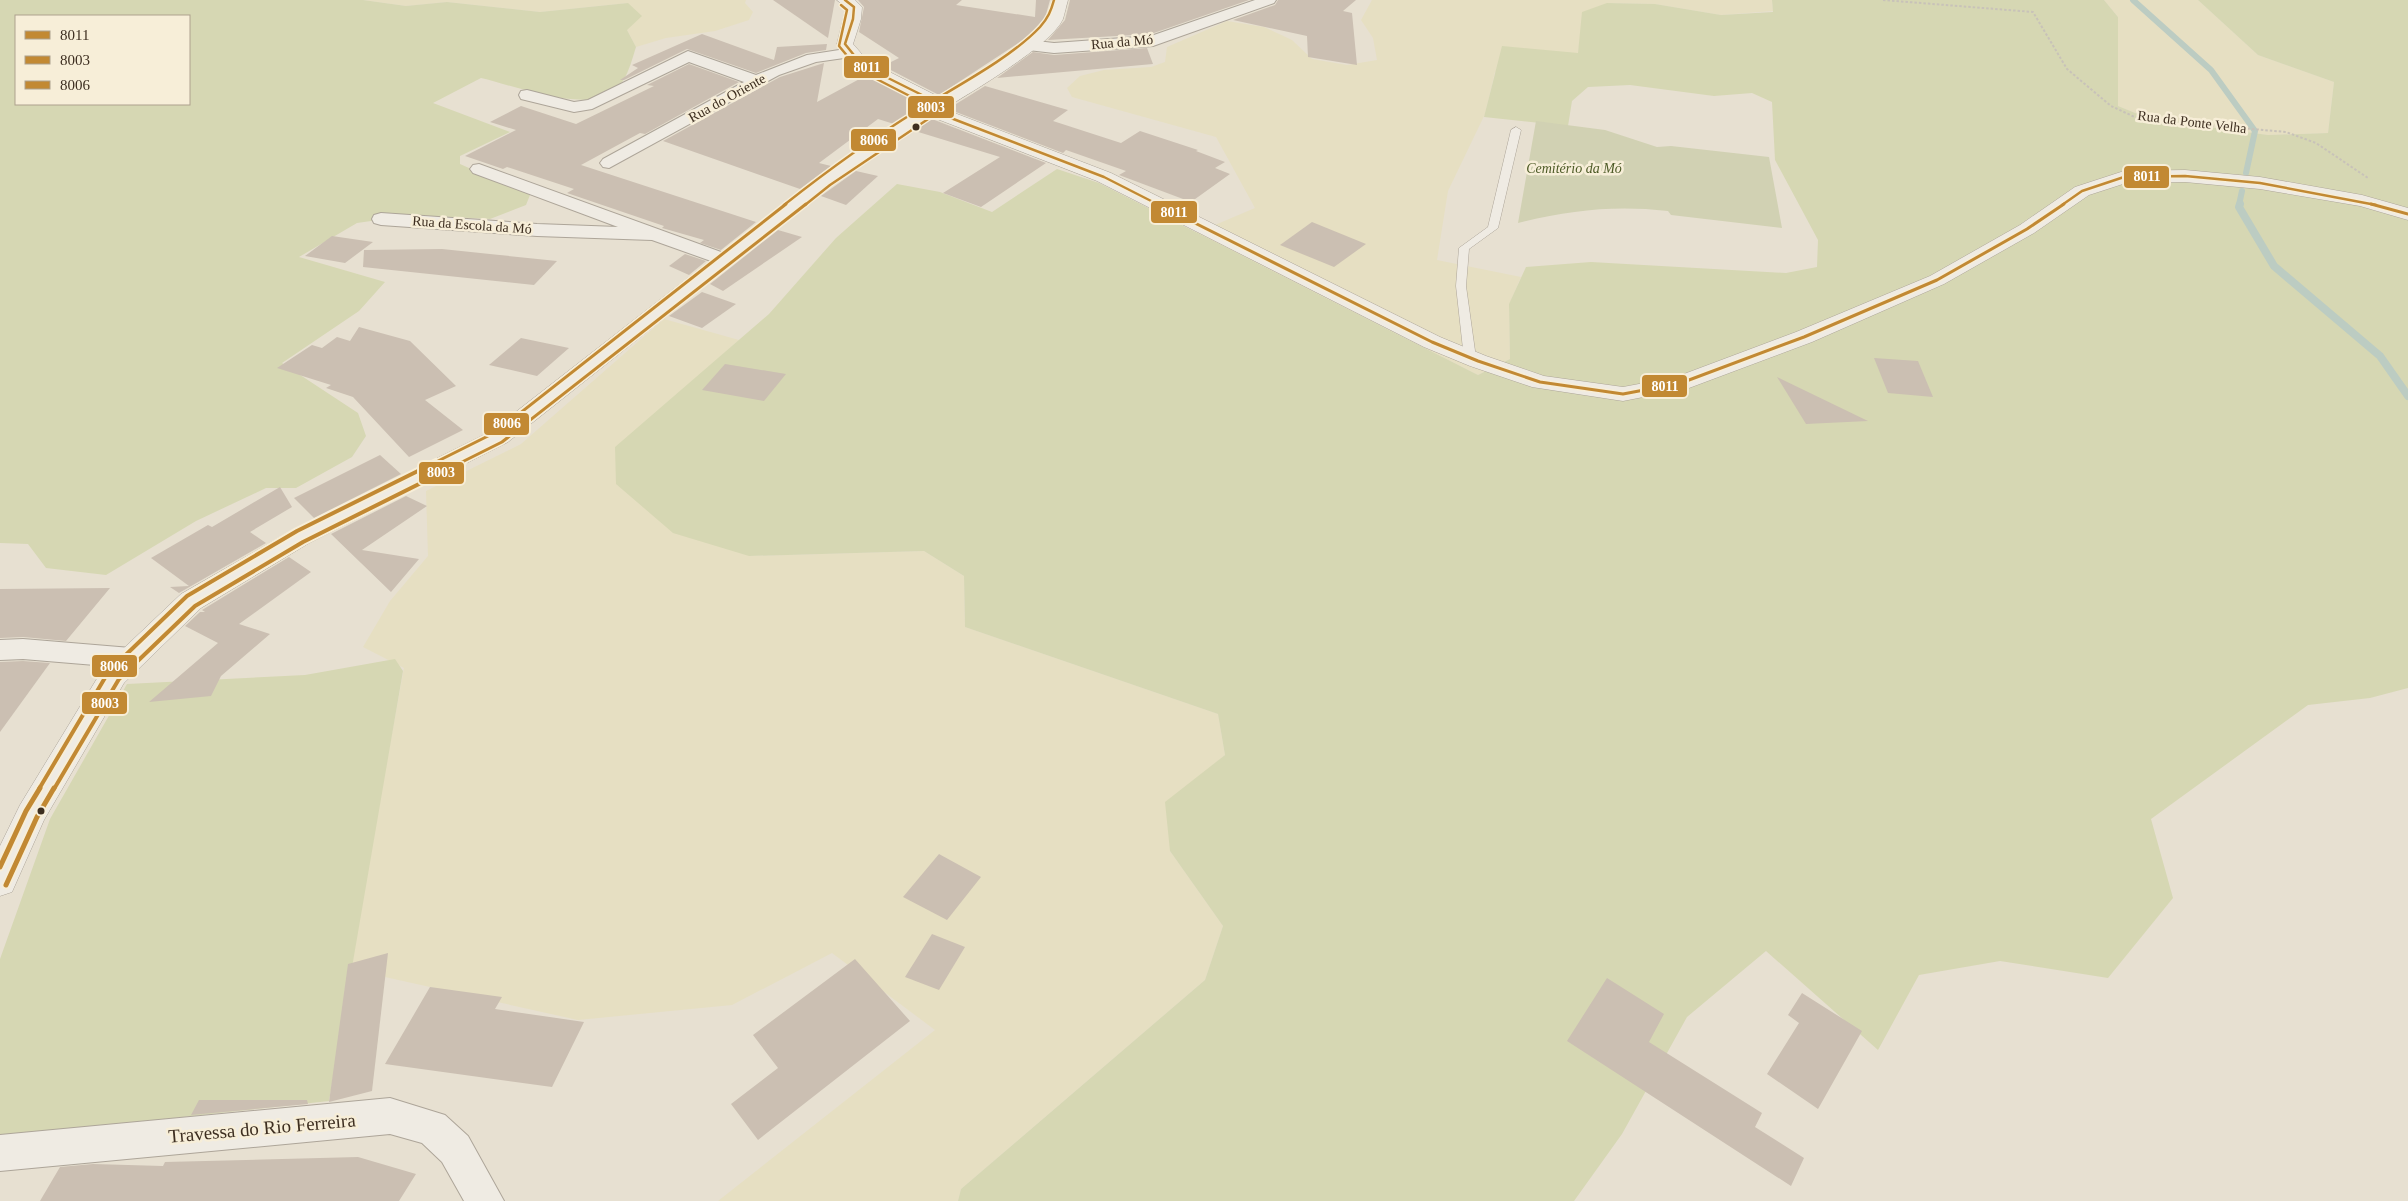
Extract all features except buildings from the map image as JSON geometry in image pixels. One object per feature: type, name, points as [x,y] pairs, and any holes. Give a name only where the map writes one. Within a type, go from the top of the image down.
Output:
[{"type":"street","points":[[844,0],[854,7],[853,19],[845,44],[862,65],[935,107],[1104,177],[1416,333],[1470,358],[1540,382],[1623,394],[1681,383],[1804,337],[1937,280],[2027,229],[2082,191],[2124,177],[2185,176],[2260,183],[2362,201],[2408,214]]},
{"type":"street","points":[[0,882],[36,806],[114,675],[191,601],[300,537],[499,437],[826,180],[935,107],[1001,66],[1028,45],[1043,33],[1055,18],[1060,0]]},
{"type":"street","name":"Rua da Mó","points":[[1028,45],[1054,48],[1153,41],[1269,0]]},
{"type":"street","name":"Rua do Oriente","points":[[609,163],[773,72],[814,58],[852,53]]},
{"type":"street","points":[[527,95],[574,107],[592,104],[688,56],[757,81]]},
{"type":"street","name":"Rua da Escola da Mó","points":[[479,169],[726,260]]},
{"type":"street","points":[[564,231],[578,220],[584,208]]},
{"type":"street","name":"Rua da Escola da Mó","points":[[381,219],[564,231],[657,234]]},
{"type":"street","points":[[0,650],[23,649],[131,658]]},
{"type":"street","name":"Travessa do Rio Ferreira","points":[[0,1153],[390,1116],[432,1128],[455,1149],[485,1201]]},
{"type":"lane","points":[[1470,358],[1461,286],[1464,248],[1493,228],[1516,130]]},
{"type":"path","name":"Rua da Ponte Velha","points":[[1883,0],[2033,12],[2067,69],[2111,106],[2140,119],[2286,132],[2316,143],[2370,179]]},
{"type":"shaded area","points":[[363,0],[746,0],[745,3],[753,12],[749,20],[715,31],[666,38],[636,47],[627,30],[628,3],[540,12],[447,2],[406,6]]},
{"type":"shaded area","points":[[1372,0],[1772,0],[1773,11],[1721,15],[1655,4],[1607,3],[1581,34],[1578,53],[1495,72],[1485,114],[1448,191],[1437,260],[1521,277],[1509,305],[1510,359],[1478,375],[1196,233],[1255,208],[1216,137],[1072,97],[1067,88],[1080,76],[1104,70],[1151,67],[1165,62],[1167,47],[1227,21],[1264,27],[1292,40],[1312,59],[1347,65],[1377,60],[1373,38],[1361,20]]},
{"type":"shaded area","points":[[2104,0],[2198,0],[2258,55],[2334,82],[2328,133],[2268,135],[2150,119],[2118,106],[2118,17]]},
{"type":"shaded area","points":[[664,319],[739,340],[706,369],[749,556],[924,551],[964,576],[965,627],[1218,714],[1225,755],[1202,774],[1170,851],[1223,926],[1205,980],[961,1189],[958,1201],[718,1201],[935,1030],[832,953],[732,1005],[578,1020],[349,969],[404,668],[363,647],[390,601],[428,556],[426,491],[521,444]]},
{"type":"green space","points":[[0,0],[363,0],[406,6],[447,2],[540,12],[628,3],[642,16],[627,30],[636,47],[624,79],[616,90],[610,94],[597,99],[565,99],[481,78],[433,103],[510,132],[460,156],[460,164],[530,195],[526,205],[490,219],[413,215],[357,223],[299,257],[385,282],[359,311],[282,363],[358,413],[366,436],[352,457],[296,488],[266,488],[196,521],[106,575],[46,568],[28,544],[0,543]]},
{"type":"green space","points":[[1772,0],[2104,0],[2118,17],[2118,106],[2150,119],[2268,135],[2328,133],[2334,82],[2258,55],[2198,0],[2408,0],[2408,688],[2370,698],[2308,705],[2151,819],[2173,898],[2108,978],[2000,961],[1919,975],[1878,1050],[1766,951],[1687,1017],[1622,1134],[1574,1201],[958,1201],[961,1189],[1205,980],[1223,926],[1170,851],[1165,802],[1225,755],[1218,714],[965,627],[964,576],[924,551],[749,556],[673,533],[616,484],[615,447],[769,314],[836,238],[897,184],[940,192],[992,212],[1057,169],[1099,183],[1478,375],[1510,359],[1509,304],[1526,267],[1591,262],[1786,273],[1817,267],[1818,240],[1775,160],[1772,102],[1752,93],[1714,96],[1630,85],[1588,87],[1572,101],[1568,126],[1484,117],[1502,46],[1578,53],[1582,12],[1607,3],[1655,4],[1721,15],[1773,12]]},
{"type":"green space","name":"Cemitério da Mó","points":[[1536,121],[1605,130],[1657,147],[1671,146],[1769,157],[1782,228],[1671,215],[1668,211],[1648,209],[1574,212],[1518,223]]},
{"type":"green space","points":[[395,659],[403,671],[329,1101],[0,1137],[0,959],[50,819],[127,684],[305,675]]},
{"type":"waterway","points":[[2133,0],[2211,70],[2255,131],[2246,173]]},
{"type":"waterway","points":[[2239,205],[2242,191]]},
{"type":"waterway","points":[[2240,204],[2239,207],[2274,266],[2380,356],[2408,396]]},
{"type":"transit line","name":"8011","points":[[845,0],[854,7],[853,19],[845,44],[862,65],[940,104]]},
{"type":"transit line","name":"8006","points":[[0,867],[26,811],[109,671],[187,596],[297,531],[496,432],[822,175],[910,115],[997,61],[1039,28],[1049,16],[1054,0]]},
{"type":"transit line","name":"8003","points":[[841,5],[847,10],[839,46],[859,70],[937,110]]},
{"type":"transit line","name":"8003","points":[[6,885],[37,817],[119,679],[195,606],[303,542],[502,442],[830,185],[943,109]]},
{"type":"transit line","name":"8011","points":[[930,110],[1104,177],[1432,342],[1478,361],[1540,382],[1623,394],[1681,383],[1804,337],[1937,280],[2027,229],[2082,191],[2124,177],[2185,176],[2260,183],[2362,201],[2408,214]]}]
